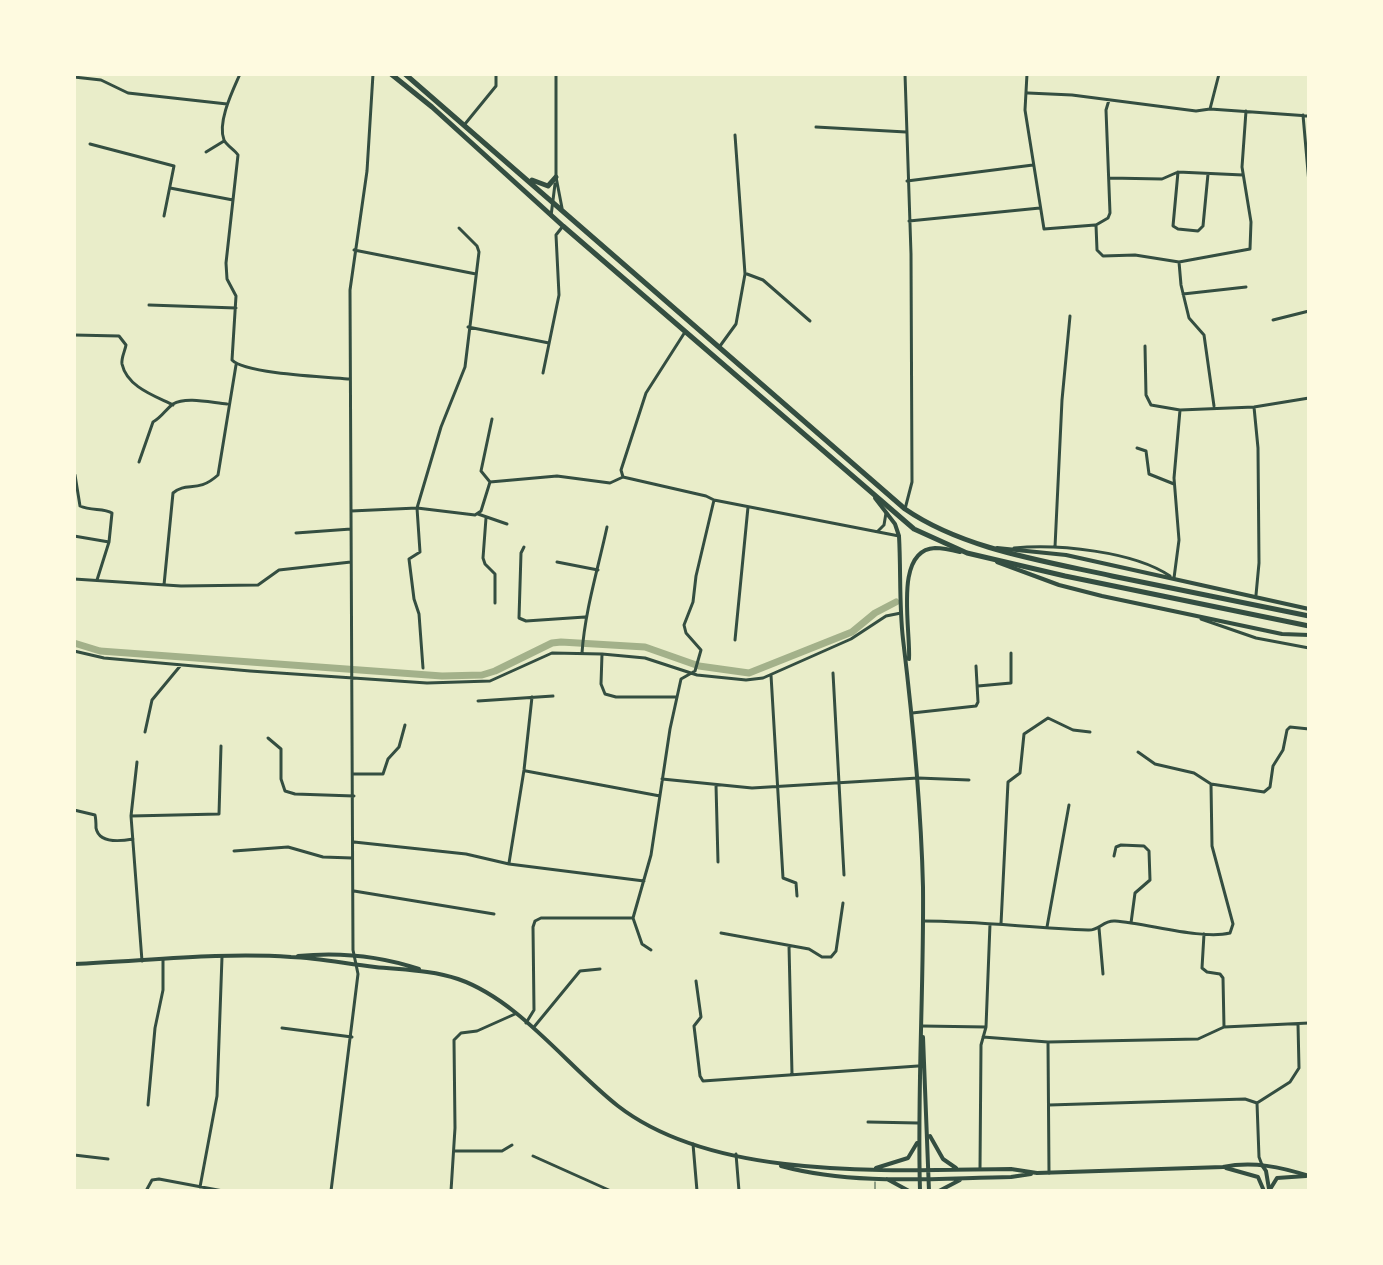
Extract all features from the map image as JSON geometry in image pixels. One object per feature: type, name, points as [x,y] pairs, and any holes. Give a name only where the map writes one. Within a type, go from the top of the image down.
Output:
[{"type":"highway","points":[[391,74],[914,529],[967,553],[1309,626]]},
{"type":"highway","points":[[405,74],[905,509],[940,530],[995,548],[1068,566],[1309,613]]},
{"type":"highway","points":[[528,178],[548,186],[556,177]]},
{"type":"main road","points":[[874,496],[895,524],[899,536],[901,613],[909,667]]},
{"type":"main road","points":[[929,1191],[922,1026],[923,921],[918,778],[909,667],[907,587],[910,567],[920,553],[936,548],[967,553]]},
{"type":"main road","points":[[995,548],[1066,555],[1256,595],[1292,604],[1309,613]]},
{"type":"main road","points":[[976,555],[1064,586],[1282,634],[1309,634]]},
{"type":"main road","points":[[74,964],[319,954],[394,961],[470,983],[491,995],[633,1117],[653,1129],[693,1144],[820,1175],[974,1178],[1037,1173]]},
{"type":"main road","points":[[291,957],[426,971]]},
{"type":"main road","points":[[920,1191],[918,1066],[922,1026]]},
{"type":"main road","points":[[870,1170],[908,1158],[916,1146],[918,1129]]},
{"type":"main road","points":[[928,1130],[943,1159],[962,1169]]},
{"type":"main road","points":[[764,1161],[831,1169],[1011,1169],[1037,1173],[1239,1164],[1262,1165],[1309,1176]]},
{"type":"main road","points":[[1262,1165],[1266,1171],[1267,1191]]},
{"type":"main road","points":[[1223,1167],[1253,1174],[1262,1181],[1267,1191]]},
{"type":"main road","points":[[1267,1191],[1277,1178],[1309,1176]]},
{"type":"main road","points":[[885,1178],[909,1191]]},
{"type":"main road","points":[[939,1191],[952,1182],[974,1178]]},
{"type":"street","points":[[224,141],[227,104],[240,74]]},
{"type":"street","points":[[331,1191],[358,974],[354,956],[350,290],[367,171],[373,74]]},
{"type":"street","points":[[465,124],[496,86],[496,74]]},
{"type":"street","points":[[551,216],[556,177],[556,74]]},
{"type":"street","points":[[905,74],[912,482],[905,509]]},
{"type":"street","points":[[1027,74],[1025,110],[1044,229],[1096,225],[1110,216],[1106,110],[1109,100]]},
{"type":"street","points":[[1210,109],[1219,74]]},
{"type":"street","points":[[74,77],[101,80],[128,93],[227,104]]},
{"type":"street","points":[[1028,93],[1196,111],[1210,109],[1309,116]]},
{"type":"street","points":[[1096,225],[1097,250],[1103,256],[1135,255],[1179,262],[1215,254],[1244,252],[1251,247],[1251,222],[1243,175],[1246,111]]},
{"type":"street","points":[[1303,115],[1309,183]]},
{"type":"street","points":[[816,127],[906,132]]},
{"type":"street","points":[[720,346],[738,320],[745,274],[735,135]]},
{"type":"street","points":[[206,152],[224,141]]},
{"type":"street","points":[[164,585],[173,493],[178,488],[207,485],[218,475],[227,404],[236,365],[232,358],[235,289],[227,279],[226,263],[238,153],[224,141]]},
{"type":"street","points":[[90,144],[174,166],[164,216]]},
{"type":"street","points":[[907,181],[1033,165]]},
{"type":"street","points":[[1109,178],[1162,179],[1178,172],[1243,175]]},
{"type":"street","points":[[1178,172],[1173,226],[1198,231],[1203,226],[1208,174]]},
{"type":"street","points":[[556,177],[562,208]]},
{"type":"street","points":[[170,188],[233,200]]},
{"type":"street","points":[[909,221],[1040,208]]},
{"type":"street","points":[[543,373],[559,293],[556,235],[563,226]]},
{"type":"street","points":[[423,668],[419,614],[409,559],[422,548],[417,508],[441,427],[465,367],[478,248],[459,228]]},
{"type":"street","points":[[354,250],[476,274]]},
{"type":"street","points":[[1179,262],[1183,294],[1191,321],[1204,335],[1214,407]]},
{"type":"street","points":[[745,274],[763,280],[810,321]]},
{"type":"street","points":[[1183,294],[1246,287]]},
{"type":"street","points":[[149,305],[236,308]]},
{"type":"street","points":[[1273,320],[1309,311]]},
{"type":"street","points":[[1055,547],[1062,400],[1070,316]]},
{"type":"street","points":[[468,327],[549,343]]},
{"type":"street","points":[[623,477],[621,470],[646,393],[686,330]]},
{"type":"street","points":[[74,335],[119,336],[126,345],[122,363],[127,373],[140,389],[173,405]]},
{"type":"street","points":[[1145,346],[1146,399],[1151,405],[1180,410],[1254,407],[1309,398]]},
{"type":"street","points":[[236,365],[350,379]]},
{"type":"street","points":[[139,462],[153,422],[173,405],[185,401],[227,404]]},
{"type":"street","points":[[1254,407],[1258,448],[1259,563],[1256,595]]},
{"type":"street","points":[[1009,548],[1075,548],[1143,563],[1174,579],[1179,540],[1174,484],[1180,410]]},
{"type":"street","points":[[490,482],[481,471],[492,419]]},
{"type":"street","points":[[1137,448],[1146,451],[1149,474],[1174,484]]},
{"type":"street","points":[[75,475],[80,506],[112,513],[109,542],[97,580]]},
{"type":"street","points":[[490,482],[557,476],[610,483],[623,477],[714,500],[899,536]]},
{"type":"street","points":[[478,514],[490,482]]},
{"type":"street","points":[[651,950],[642,944],[633,918],[651,855],[681,678],[693,671],[699,658],[700,647],[686,633],[684,625],[693,602],[714,500]]},
{"type":"street","points":[[735,640],[748,507]]},
{"type":"street","points":[[351,511],[417,508],[478,514],[507,524]]},
{"type":"street","points":[[878,531],[884,525],[886,511]]},
{"type":"street","points":[[486,518],[483,558],[495,574],[495,603]]},
{"type":"street","points":[[582,651],[585,617],[607,527]]},
{"type":"street","points":[[296,533],[351,529]]},
{"type":"street","points":[[74,536],[109,542]]},
{"type":"street","points":[[524,547],[521,553],[519,618],[526,621],[585,617]]},
{"type":"street","points":[[74,579],[221,587],[258,585],[279,570],[351,562]]},
{"type":"street","points":[[557,562],[598,570]]},
{"type":"street","points":[[74,651],[104,658],[181,665],[427,683],[490,681],[552,653],[582,651],[645,658],[693,671],[752,680],[771,675],[851,639],[875,621],[901,613]]},
{"type":"street","points":[[1196,616],[1256,638],[1309,648]]},
{"type":"street","points":[[977,686],[1011,683],[1011,653]]},
{"type":"street","points":[[602,654],[601,684],[605,694],[616,697],[677,697]]},
{"type":"street","points":[[145,732],[152,700],[181,665]]},
{"type":"street","points":[[912,713],[976,706],[976,666]]},
{"type":"street","points":[[833,673],[844,875]]},
{"type":"street","points":[[771,675],[783,879],[796,883],[797,896]]},
{"type":"street","points":[[478,701],[553,696]]},
{"type":"street","points":[[509,864],[532,697]]},
{"type":"street","points":[[1001,925],[1008,782],[1020,773],[1024,734],[1048,718],[1073,730],[1090,732]]},
{"type":"street","points":[[353,774],[383,774],[388,759],[399,747],[405,725]]},
{"type":"street","points":[[1138,752],[1155,764],[1194,773],[1211,784],[1268,791],[1273,766],[1283,750],[1287,730],[1290,727],[1309,729]]},
{"type":"street","points":[[268,738],[281,749],[281,779],[285,791],[354,796]]},
{"type":"street","points":[[131,816],[219,814],[221,746]]},
{"type":"street","points":[[137,762],[131,816],[142,961]]},
{"type":"street","points":[[524,770],[660,796]]},
{"type":"street","points":[[662,779],[748,788],[918,778],[969,780]]},
{"type":"street","points":[[923,921],[980,921],[1092,931],[1108,921],[1227,934],[1233,927],[1212,846],[1211,784]]},
{"type":"street","points":[[716,785],[718,862]]},
{"type":"street","points":[[1047,928],[1069,805]]},
{"type":"street","points":[[74,810],[95,815],[96,830],[104,838],[118,841],[133,839]]},
{"type":"street","points":[[354,842],[466,854],[509,864],[644,881]]},
{"type":"street","points":[[1114,856],[1119,845],[1149,849],[1150,880],[1135,893],[1131,923]]},
{"type":"street","points":[[234,851],[288,847],[323,857],[354,858]]},
{"type":"street","points":[[354,891],[494,914]]},
{"type":"street","points":[[721,933],[809,949],[822,957],[834,954],[843,903]]},
{"type":"street","points":[[526,1024],[534,1012],[535,921],[541,918],[633,918]]},
{"type":"street","points":[[980,1169],[990,924]]},
{"type":"street","points":[[1099,928],[1103,974]]},
{"type":"street","points":[[1204,933],[1202,968],[1204,972],[1223,976],[1224,1027]]},
{"type":"street","points":[[789,946],[792,1074]]},
{"type":"street","points":[[200,1187],[217,1096],[222,957]]},
{"type":"street","points":[[148,1105],[155,1028],[163,990],[163,960]]},
{"type":"street","points":[[532,1029],[580,971],[600,969]]},
{"type":"street","points":[[696,981],[701,1017],[694,1026],[703,1081],[918,1066]]},
{"type":"street","points":[[451,1191],[454,1040],[461,1033],[477,1031],[515,1014]]},
{"type":"street","points":[[983,1037],[1048,1042],[1198,1039],[1224,1027],[1309,1023]]},
{"type":"street","points":[[1257,1103],[1290,1082],[1299,1068],[1298,1024]]},
{"type":"street","points":[[922,1026],[986,1027]]},
{"type":"street","points":[[282,1028],[352,1037]]},
{"type":"street","points":[[1048,1042],[1049,1173]]},
{"type":"street","points":[[1049,1105],[1245,1099],[1257,1103]]},
{"type":"street","points":[[1257,1103],[1262,1165]]},
{"type":"street","points":[[868,1122],[918,1123]]},
{"type":"street","points":[[693,1144],[697,1191]]},
{"type":"street","points":[[454,1151],[502,1151],[512,1145]]},
{"type":"street","points":[[736,1154],[739,1191]]},
{"type":"street","points":[[74,1155],[108,1159]]},
{"type":"street","points":[[533,1156],[611,1191]]},
{"type":"street","points":[[146,1191],[152,1180],[159,1179],[223,1191]]},
{"type":"lane","points":[[875,1178],[875,1191]]},
{"type":"waterway","points":[[74,643],[100,651],[442,676],[482,675],[552,643],[561,642],[645,647],[699,666],[749,673],[852,632],[875,613],[896,602]]}]
